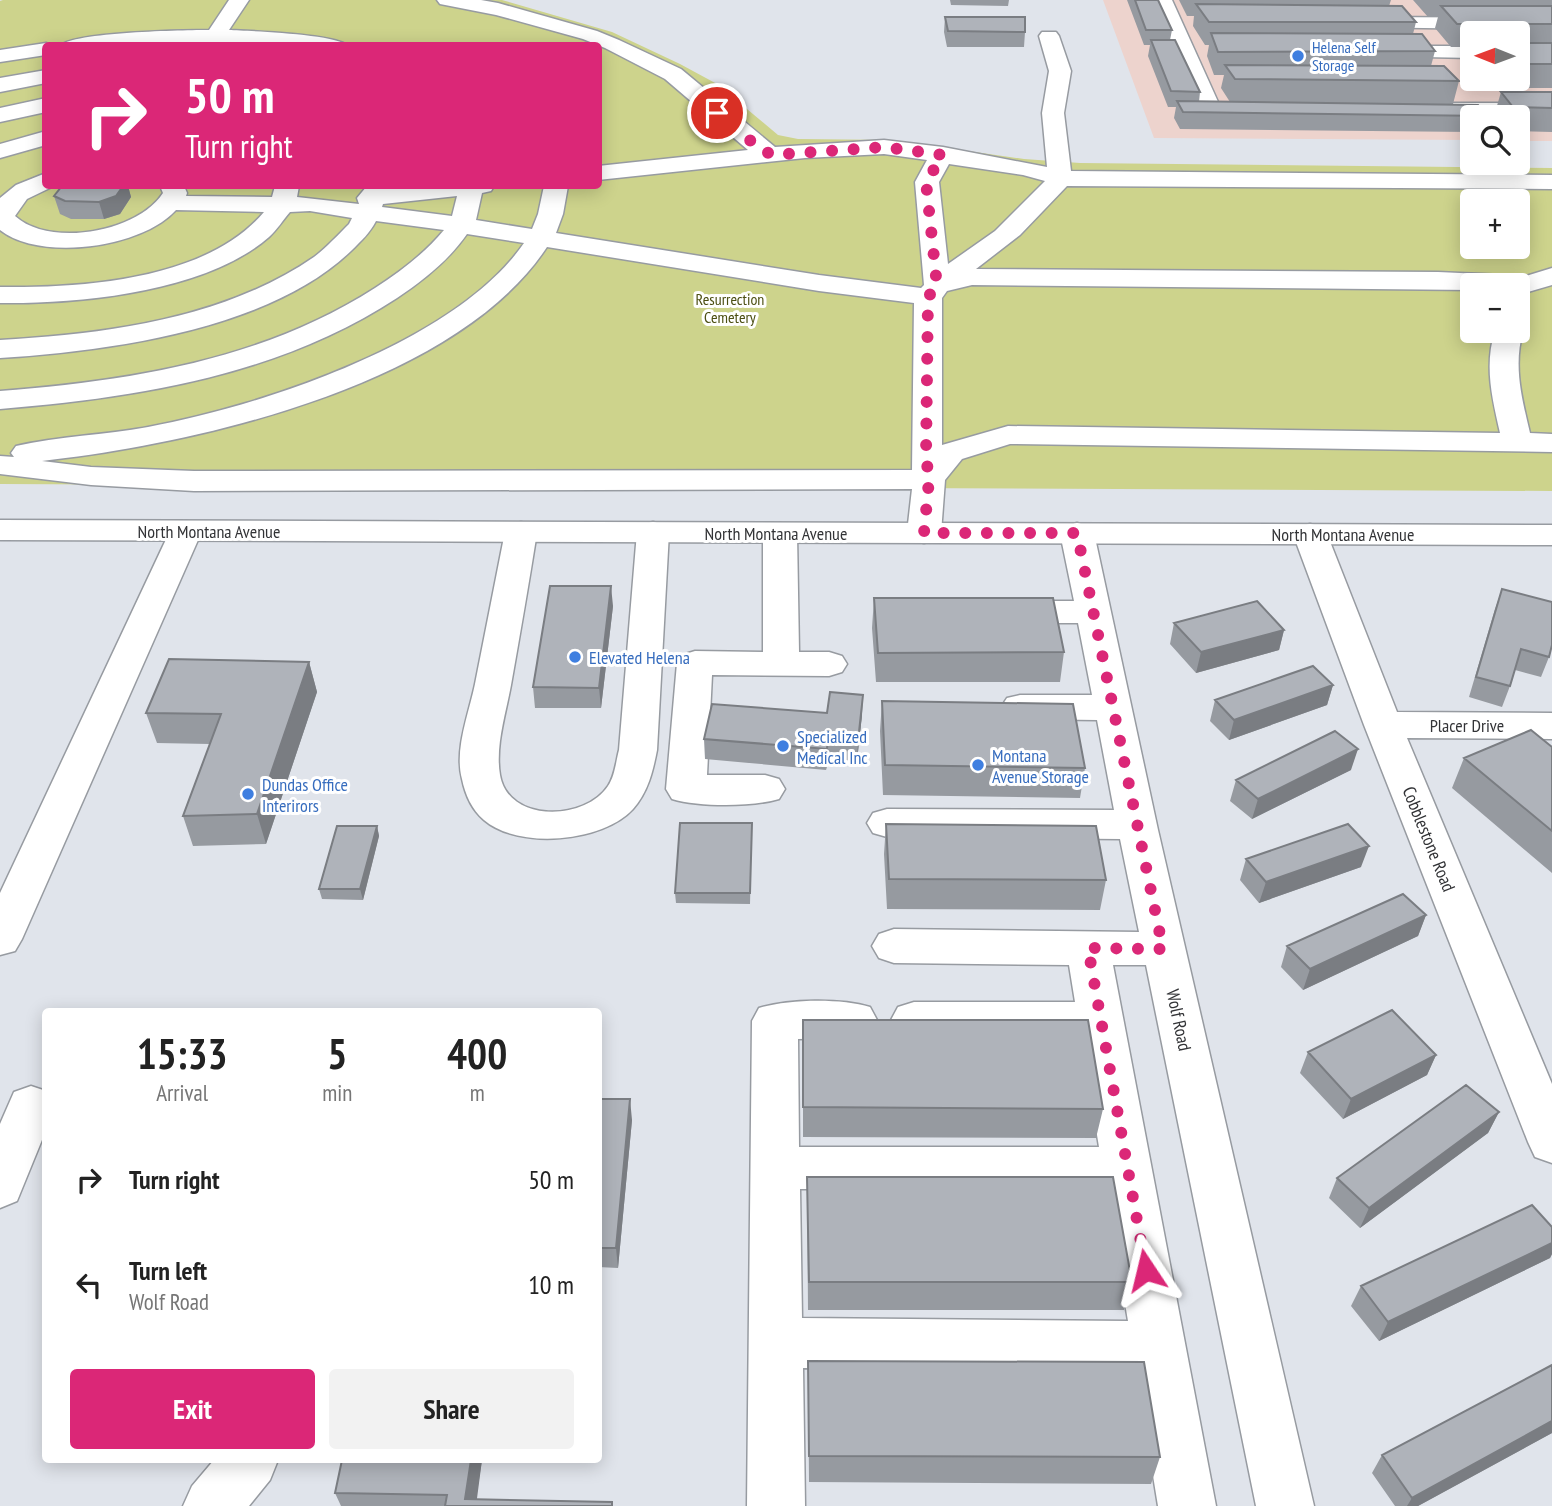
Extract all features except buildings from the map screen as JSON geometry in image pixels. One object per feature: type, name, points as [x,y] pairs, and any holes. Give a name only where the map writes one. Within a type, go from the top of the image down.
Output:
[{"type":"street","points":[[212,41],[239,0]]},
{"type":"street","points":[[447,0],[498,9],[559,26],[623,49],[673,74],[758,147],[772,155]]},
{"type":"street","points":[[1162,0],[1211,111],[1267,111]]},
{"type":"street","points":[[1391,0],[1446,73]]},
{"type":"street","points":[[1171,21],[1199,22]]},
{"type":"street","points":[[1339,23],[1552,24]]},
{"type":"street","points":[[932,292],[1018,247],[1046,196],[1060,178],[1054,113],[1060,71],[1049,36]]},
{"type":"street","points":[[112,42],[154,38],[212,41],[268,38],[303,42]]},
{"type":"street","points":[[0,56],[42,50]]},
{"type":"street","points":[[1185,51],[1212,51]]},
{"type":"street","points":[[1362,52],[1460,52]]},
{"type":"street","points":[[0,85],[42,77]]},
{"type":"street","points":[[1199,83],[1226,83]]},
{"type":"street","points":[[1405,110],[1468,101],[1552,110]]},
{"type":"street","points":[[0,115],[42,106]]},
{"type":"street","points":[[0,150],[42,139]]},
{"type":"street","points":[[602,173],[772,155],[884,147],[1026,169],[1060,178],[1552,182]]},
{"type":"street","points":[[924,533],[929,480],[926,456],[932,292],[926,182],[943,155]]},
{"type":"street","points":[[42,182],[17,194],[3,205],[2,217],[11,227],[48,239],[75,239],[124,231],[153,218],[172,194],[285,195],[319,206],[452,189]]},
{"type":"street","points":[[0,400],[55,397],[151,382],[241,359],[320,330],[384,296],[432,261],[461,225],[474,189]]},
{"type":"street","points":[[0,456],[52,452],[140,438],[225,418],[304,394],[373,366],[433,335],[481,303],[517,270],[541,238],[550,217],[555,189]]},
{"type":"street","points":[[14,327],[90,293],[134,285],[195,267],[236,248],[266,227],[285,195]]},
{"type":"street","points":[[375,199],[461,225],[833,285],[932,292],[972,277],[1540,280]]},
{"type":"street","points":[[14,327],[99,341],[168,327],[219,312],[265,294],[313,269],[353,237],[375,199]]},
{"type":"street","points":[[14,327],[75,239]]},
{"type":"street","points":[[1018,247],[1072,279]]},
{"type":"street","points":[[0,295],[14,327]]},
{"type":"street","points":[[1505,343],[1503,373],[1517,442]]},
{"type":"street","points":[[929,480],[950,452],[1008,435],[1552,443]]},
{"type":"street","points":[[0,465],[91,476],[194,481],[929,480]]},
{"type":"street","name":"North Montana Avenue","points":[[0,530],[1552,535]]},
{"type":"street","points":[[0,939],[186,531]]},
{"type":"street","points":[[521,532],[485,722],[480,775],[487,802],[509,818],[537,826],[566,824],[591,816],[615,803],[625,792],[632,775],[638,750],[653,532]]},
{"type":"street","points":[[780,533],[781,664]]},
{"type":"street","name":"Wolf Road","points":[[1077,533],[1163,949],[1284,1506]]},
{"type":"street","name":"Cobblestone Road","points":[[1310,534],[1383,725],[1534,1055],[1552,1142]]},
{"type":"street","points":[[970,612],[1093,612]]},
{"type":"street","points":[[765,789],[686,789],[695,663],[829,664]]},
{"type":"street","points":[[989,707],[1113,708]]},
{"type":"street","name":"Placer Drive","points":[[1383,725],[1552,726]]},
{"type":"street","points":[[887,823],[1137,825]]},
{"type":"street","points":[[894,946],[1163,949]]},
{"type":"street","points":[[1088,948],[1187,1506]]},
{"type":"street","points":[[776,1506],[775,1021],[1101,1020]]},
{"type":"street","points":[[0,1186],[19,1103]]},
{"type":"street","points":[[776,1168],[1128,1168]]},
{"type":"street","points":[[776,1343],[1159,1347]]},
{"type":"street","points":[[212,1506],[248,1463]]},
{"type":"shaded area","name":"Helena Self Storage","points":[[1103,0],[1552,0],[1552,141],[1530,141],[1530,105],[1460,105],[1460,140],[1154,138]]},
{"type":"green space","name":"Resurrection Cemetery","points":[[502,0],[612,32],[717,84],[778,135],[798,139],[893,140],[1024,159],[1080,163],[1460,167],[1460,175],[1530,175],[1530,168],[1552,168],[1552,491],[0,484],[0,1]]},
{"type":"place","name":"Helena Self Storage","points":[[1298,56]]},
{"type":"place","name":"Elevated Helena","points":[[575,657]]},
{"type":"place","name":"Specialized Medical Inc","points":[[783,746]]},
{"type":"place","name":"Montana Avenue Storage","points":[[978,765]]},
{"type":"place","name":"Dundas Office Interirors","points":[[248,794]]},
{"type":"route","points":[[717,113],[758,147],[772,155],[884,147],[943,155],[926,182],[937,286],[928,297],[926,456],[929,480],[924,533],[1077,533],[1163,949],[1088,948],[1146,1270]]}]
